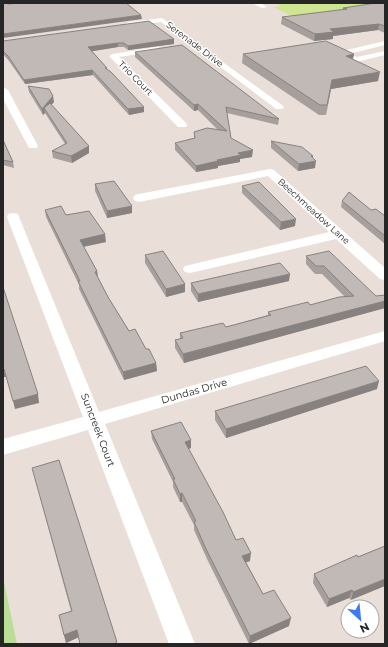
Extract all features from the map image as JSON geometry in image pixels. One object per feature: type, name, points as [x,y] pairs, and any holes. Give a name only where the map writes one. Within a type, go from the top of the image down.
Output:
[{"type":"street","points":[[255,3],[264,7]]},
{"type":"street","name":"Serenade Drive","points":[[124,25],[162,20],[279,106]]},
{"type":"street","points":[[385,43],[341,54],[356,60],[385,53]]},
{"type":"street","points":[[182,46],[195,44]]},
{"type":"street","name":"Trio Court","points":[[168,48],[113,56],[182,125]]},
{"type":"street","points":[[3,90],[33,146]]},
{"type":"street","name":"Beechmeadow Lane","points":[[139,198],[270,172],[385,276]]},
{"type":"street","name":"Suncreek Court","points":[[13,217],[182,644]]},
{"type":"street","points":[[190,269],[339,234]]},
{"type":"street","name":"Dundas Drive","points":[[3,446],[385,336]]},
{"type":"green space","points":[[276,3],[377,3],[383,5],[294,17],[273,7],[281,6]]},
{"type":"green space","points":[[4,582],[17,644],[3,644]]},
{"type":"building","points":[[3,3],[126,3],[141,15],[3,34]]},
{"type":"building","points":[[385,3],[385,26],[379,24],[330,29],[334,32],[315,34],[282,17],[347,9],[343,8]]},
{"type":"building","points":[[149,21],[174,39],[128,46],[124,43],[118,43],[88,47],[107,68],[105,68],[111,72],[144,107],[128,109],[92,70],[24,80],[3,51],[3,41]]},
{"type":"building","points":[[326,41],[354,54],[346,56],[380,72],[332,80],[327,105],[320,105],[243,54]]},
{"type":"building","points":[[182,45],[279,119],[226,107],[231,138],[253,150],[238,153],[241,155],[196,166],[175,143],[195,138],[194,132],[207,128],[227,131],[198,104],[194,105],[135,52]]},
{"type":"building","points":[[28,86],[49,89],[53,96],[42,109]]},
{"type":"building","points":[[50,103],[89,146],[71,156],[52,151],[67,143],[44,108]]},
{"type":"building","points":[[3,140],[13,162],[3,160]]},
{"type":"building","points":[[271,141],[302,147],[313,156],[311,156],[316,161],[299,164]]},
{"type":"building","points":[[114,181],[132,206],[107,211],[95,184]]},
{"type":"building","points":[[259,182],[296,219],[281,222],[242,186]]},
{"type":"building","points":[[349,192],[371,210],[376,209],[385,216],[385,236],[342,201]]},
{"type":"building","points":[[61,206],[66,215],[89,211],[105,234],[80,240],[97,271],[95,272],[108,297],[129,331],[135,329],[146,349],[149,349],[156,363],[123,372],[45,210]]},
{"type":"building","points":[[163,251],[185,284],[166,289],[145,255]]},
{"type":"building","points":[[329,251],[376,296],[385,295],[385,301],[183,354],[175,340],[183,338],[180,333],[223,323],[226,327],[271,315],[268,312],[308,302],[310,305],[339,297],[354,296],[324,266],[316,266],[306,256]]},
{"type":"building","points":[[280,263],[290,274],[198,294],[191,283]]},
{"type":"building","points":[[3,287],[38,394],[13,401],[3,369]]},
{"type":"building","points":[[366,366],[379,381],[226,429],[215,411]]},
{"type":"building","points":[[181,422],[191,440],[185,442],[223,512],[236,540],[243,538],[251,553],[242,556],[263,594],[274,590],[291,618],[250,636],[207,551],[194,522],[196,521],[182,493],[180,494],[173,479],[175,479],[151,431]]},
{"type":"building","points":[[59,460],[117,642],[115,644],[80,644],[77,630],[64,635],[59,615],[72,611],[32,468]]},
{"type":"building","points":[[385,546],[385,579],[353,592],[352,590],[329,599],[314,574],[357,555],[358,557]]}]
